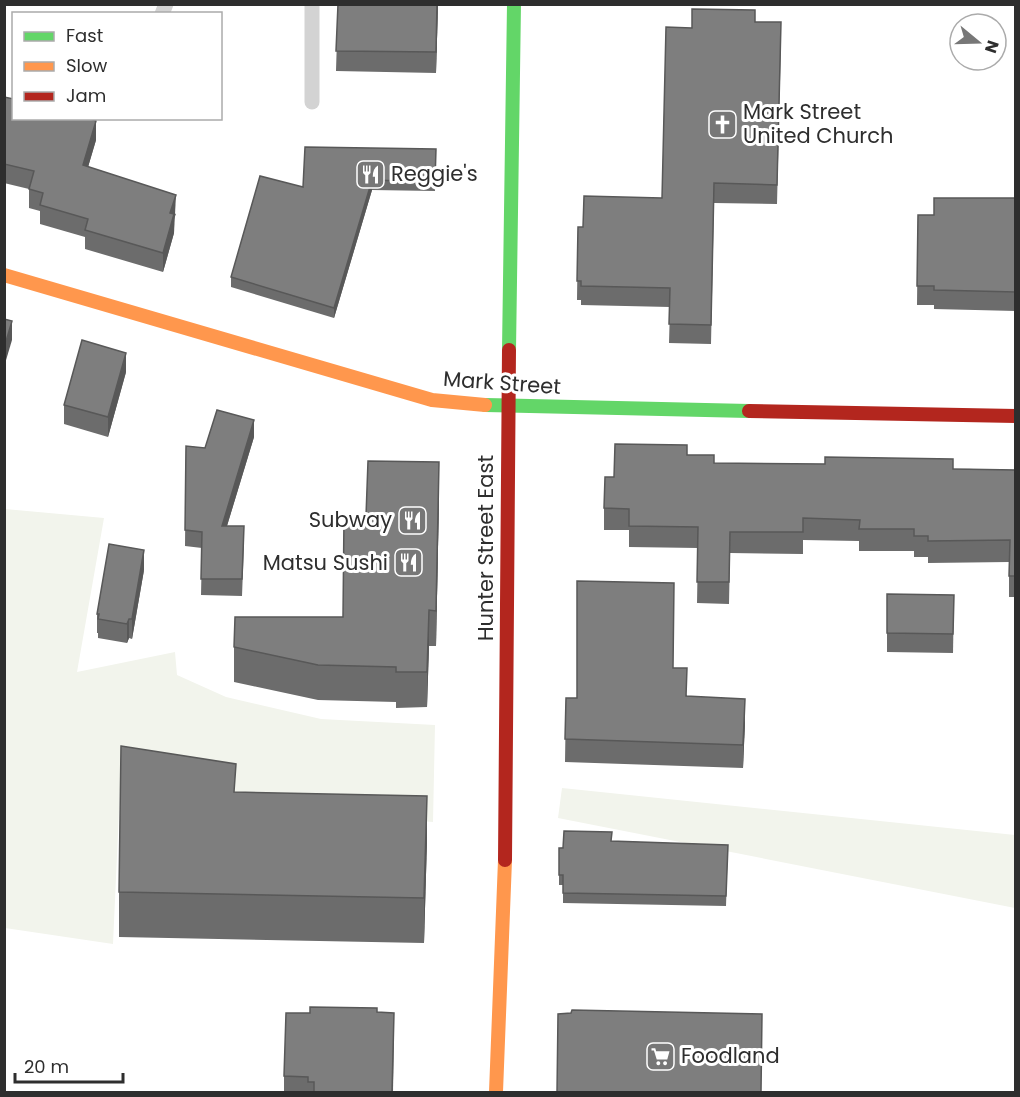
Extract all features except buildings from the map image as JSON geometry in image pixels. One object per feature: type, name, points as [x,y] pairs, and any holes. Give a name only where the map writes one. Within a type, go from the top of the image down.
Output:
[{"type":"main road","name":"Hunter Street East","points":[[496,1092],[507,800],[508,407],[514,4]]},
{"type":"main road","name":"Mark Street","points":[[4,275],[432,400],[508,407],[1016,416]]},
{"type":"lane","points":[[312,4],[312,102]]},
{"type":"shaded area","points":[[5,509],[104,518],[77,672],[175,652],[177,675],[226,697],[321,719],[435,725],[433,822],[239,808],[120,789],[113,944],[5,928]]},
{"type":"shaded area","points":[[562,788],[1015,835],[1015,908],[558,818]]},
{"type":"traffic: fast","points":[[509,350],[514,4]]},
{"type":"traffic: fast","points":[[485,405],[749,411]]},
{"type":"traffic: slow","points":[[4,275],[432,400],[485,405]]},
{"type":"traffic: slow","points":[[496,1092],[505,860]]},
{"type":"traffic: jam","points":[[505,860],[509,350]]},
{"type":"traffic: jam","points":[[749,411],[1016,416]]},
{"type":"place","name":"Mark Street United Church","points":[[722,124]]},
{"type":"place","name":"Reggie's","points":[[370,174]]},
{"type":"place","name":"Subway","points":[[413,520]]},
{"type":"place","name":"Matsu Sushi","points":[[409,563]]},
{"type":"place","name":"Foodland","points":[[660,1056]]}]
